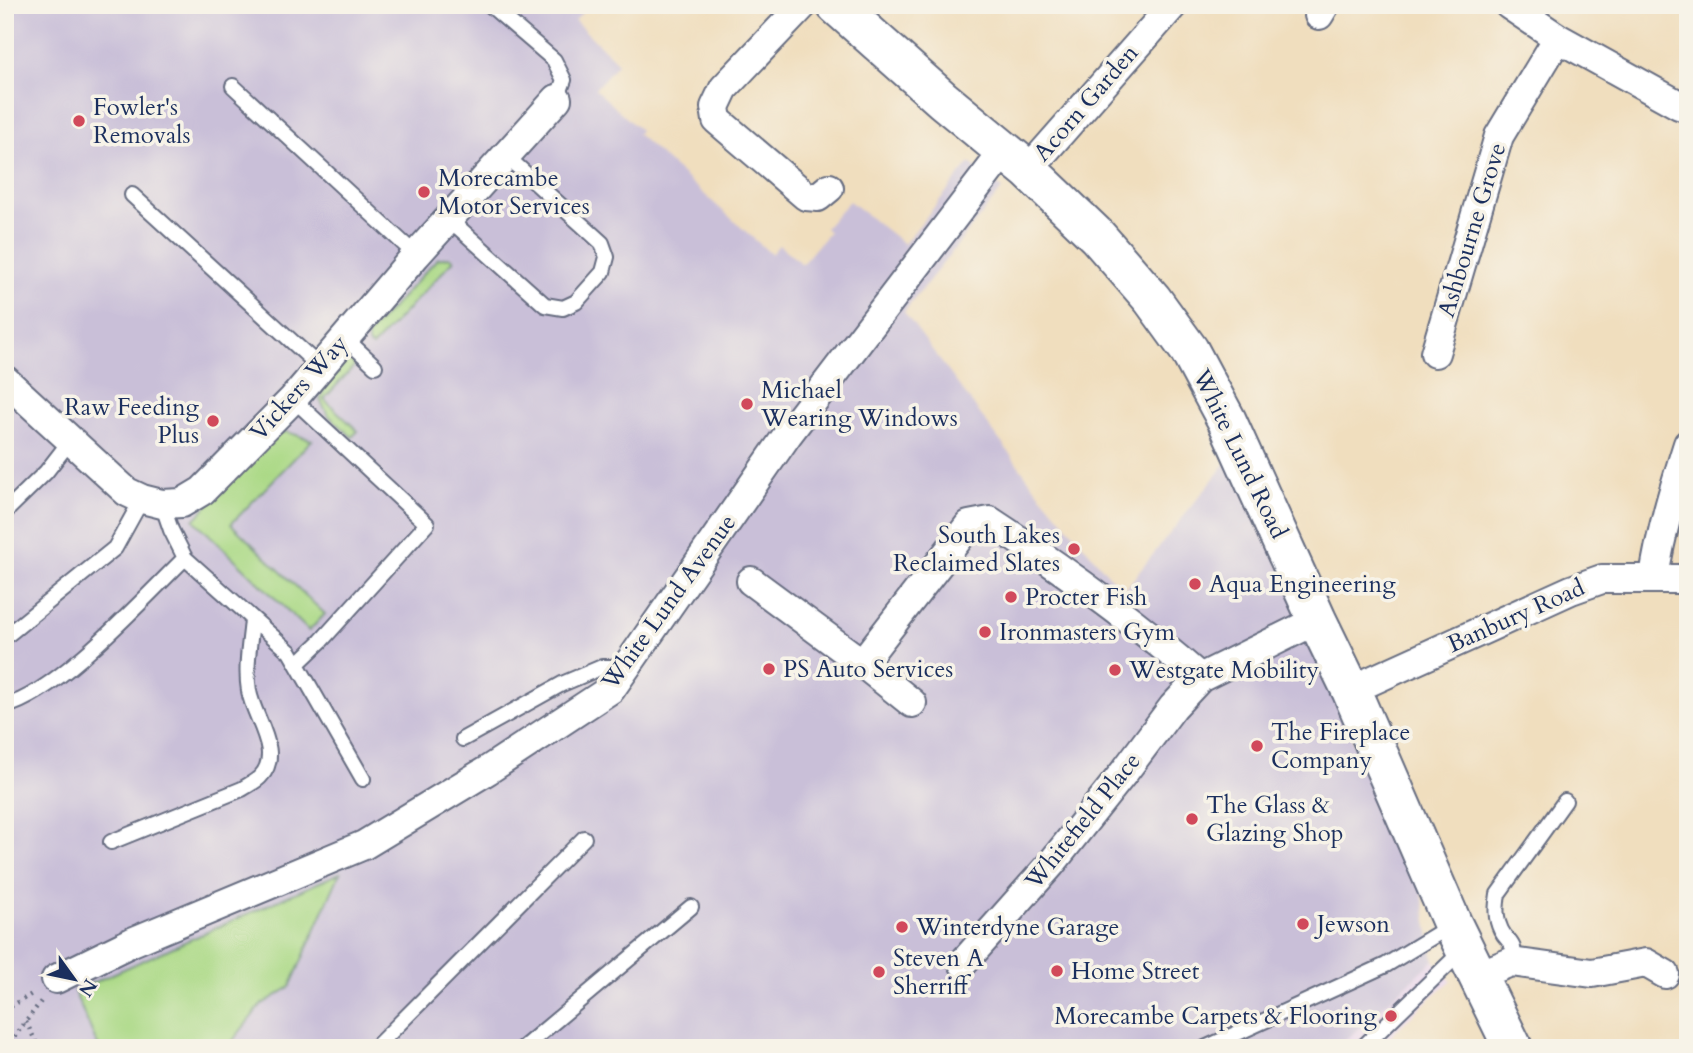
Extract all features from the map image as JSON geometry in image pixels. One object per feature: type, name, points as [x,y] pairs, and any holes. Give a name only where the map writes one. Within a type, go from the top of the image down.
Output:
[{"type":"street","points":[[803,5],[742,67],[724,88],[715,107],[717,120],[806,196],[818,197],[829,188]]},
{"type":"street","name":"White Lund Road","points":[[836,5],[943,100],[1016,160],[1097,236],[1152,299],[1189,350],[1227,421],[1317,620],[1477,952],[1513,1048]]},
{"type":"street","name":"Acorn Garden","points":[[1016,160],[1173,5]]},
{"type":"street","points":[[1509,5],[1558,38],[1679,106],[1688,108]]},
{"type":"street","name":"Ashbourne Grove","points":[[1435,353],[1499,136],[1558,38]]},
{"type":"street","name":"Vickers Way","points":[[152,502],[182,503],[202,491],[293,399],[416,255],[558,99]]},
{"type":"street","name":"White Lund Avenue","points":[[56,979],[132,942],[364,845],[488,770],[611,689],[788,434],[1016,160]]},
{"type":"street","points":[[5,380],[127,492],[152,502]]},
{"type":"street","points":[[1654,577],[1659,541],[1688,444]]},
{"type":"street","points":[[862,663],[969,525],[990,521],[1068,572],[1154,638],[1200,678]]},
{"type":"street","name":"Banbury Road","points":[[1351,690],[1592,582],[1602,579],[1654,577],[1688,579]]},
{"type":"street","points":[[751,581],[912,703]]},
{"type":"street","name":"Whitefield Place","points":[[963,963],[1051,864],[1173,707],[1200,678],[1317,620]]},
{"type":"street","points":[[1477,952],[1592,973],[1657,961]]},
{"type":"lane","points":[[490,5],[554,60],[564,80],[558,99]]},
{"type":"lane","points":[[233,86],[416,255]]},
{"type":"lane","points":[[449,219],[545,305],[563,308],[576,302],[603,272],[607,257],[602,243],[506,156]]},
{"type":"lane","points":[[132,195],[321,368]]},
{"type":"lane","points":[[345,338],[375,366]]},
{"type":"lane","points":[[293,399],[427,524],[297,664]]},
{"type":"lane","points":[[5,512],[46,472],[70,441]]},
{"type":"lane","points":[[5,637],[115,548],[152,502],[171,530],[185,558],[290,652],[363,779]]},
{"type":"lane","points":[[5,706],[41,690],[96,644],[185,558]]},
{"type":"lane","points":[[111,842],[242,789],[261,776],[270,762],[269,748],[249,692],[247,667],[252,620]]},
{"type":"lane","points":[[463,738],[562,684],[602,667],[627,667]]},
{"type":"lane","points":[[1205,1048],[1386,965],[1477,952],[1514,953],[1513,945],[1502,932],[1495,911],[1498,894],[1565,801]]},
{"type":"lane","points":[[379,1048],[378,1045],[584,838]]},
{"type":"lane","points":[[523,1048],[691,907]]},
{"type":"lane","points":[[1362,1048],[1477,952]]},
{"type":"path","points":[[6,1048],[56,979]]},
{"type":"path","points":[[26,1022],[39,1048]]},
{"type":"shaded area","points":[[5,5],[574,5],[582,13],[575,21],[618,63],[595,89],[640,130],[637,134],[771,254],[779,245],[802,264],[829,232],[825,228],[849,201],[904,244],[970,163],[1002,189],[904,312],[1036,489],[1123,592],[1230,458],[1325,666],[1358,755],[1421,888],[1434,960],[1337,1048],[5,1048]]},
{"type":"shaded area","name":"Morecambe Carpets & Flooring","points":[[1434,960],[1451,981],[1393,1033],[1383,1048],[1337,1048]]},
{"type":"green space","points":[[449,257],[454,260],[372,347],[368,344],[368,334],[437,259]]},
{"type":"green space","points":[[348,360],[357,363],[324,399],[358,431],[352,437],[329,416],[320,400],[333,372]]},
{"type":"green space","points":[[287,432],[312,440],[231,524],[325,614],[309,631],[194,520],[271,437]]},
{"type":"green space","points":[[340,873],[290,987],[261,1005],[227,1048],[99,1048],[74,991]]},
{"type":"place","name":"Fowler's Removals","points":[[79,121]]},
{"type":"place","name":"Morecambe Motor Services","points":[[424,192]]},
{"type":"place","name":"Michael Wearing Windows","points":[[747,404]]},
{"type":"place","name":"Raw Feeding Plus","points":[[213,421]]},
{"type":"place","name":"South Lakes Reclaimed Slates","points":[[1074,549]]},
{"type":"place","name":"Aqua Engineering","points":[[1195,584]]},
{"type":"place","name":"Procter Fish","points":[[1011,597]]},
{"type":"place","name":"Ironmasters Gym","points":[[985,632]]},
{"type":"place","name":"PS Auto Services","points":[[769,669]]},
{"type":"place","name":"Westgate Mobility","points":[[1115,670]]},
{"type":"place","name":"The Fireplace Company","points":[[1257,746]]},
{"type":"place","name":"The Glass & Glazing Shop","points":[[1192,819]]},
{"type":"place","name":"Jewson","points":[[1303,924]]},
{"type":"place","name":"Winterdyne Garage","points":[[902,927]]},
{"type":"place","name":"Home Street","points":[[1057,971]]},
{"type":"place","name":"Steven A Sherriff","points":[[879,972]]},
{"type":"place","name":"Morecambe Carpets & Flooring","points":[[1391,1016]]}]
